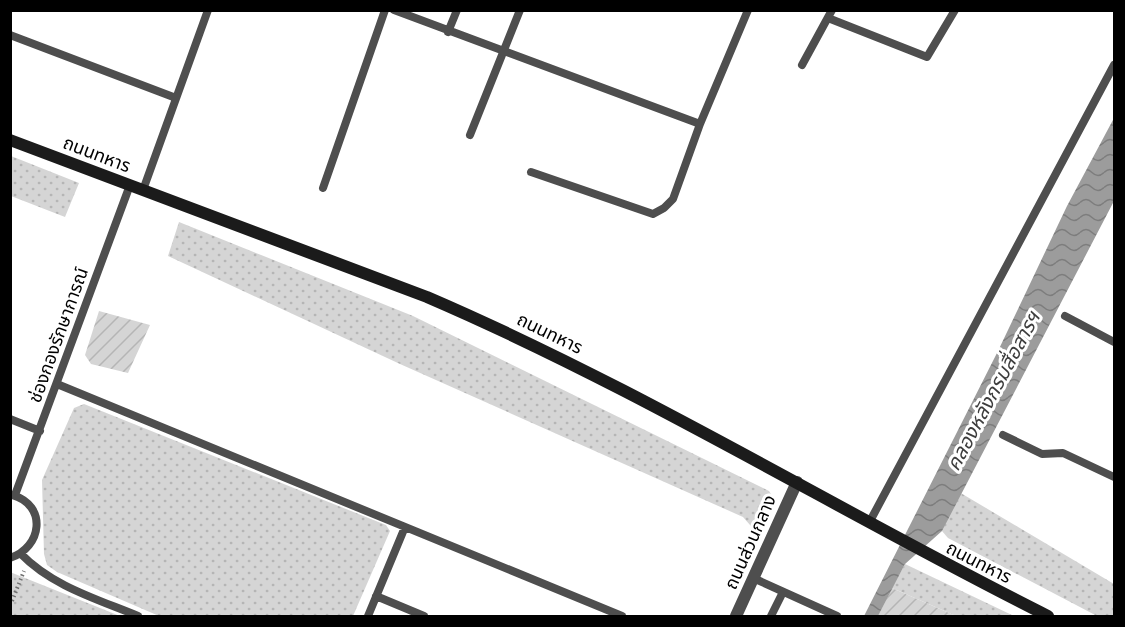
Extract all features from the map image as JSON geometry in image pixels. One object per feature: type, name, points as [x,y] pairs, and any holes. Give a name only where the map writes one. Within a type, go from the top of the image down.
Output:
[{"type":"main road","name":"ถนนทหาร","points":[[10,140],[416,293],[492,325],[566,360],[797,482],[919,551],[1048,616]]},
{"type":"street","name":"ถนนส่วนกลาง","points":[[736,616],[797,482]]},
{"type":"lane","points":[[143,190],[208,10]]},
{"type":"lane","points":[[323,188],[385,10]]},
{"type":"lane","points":[[394,10],[503,53],[700,124]]},
{"type":"lane","points":[[448,32],[457,10]]},
{"type":"lane","points":[[470,135],[520,10]]},
{"type":"lane","points":[[531,172],[653,214],[664,208],[673,199],[700,124],[747,10]]},
{"type":"lane","points":[[802,65],[830,14],[927,57],[955,10]]},
{"type":"lane","points":[[10,35],[176,98]]},
{"type":"lane","points":[[869,523],[1114,65]]},
{"type":"lane","name":"ช่องกองรักษาการณ์","points":[[13,495],[40,431],[130,185]]},
{"type":"lane","points":[[1065,316],[1114,342]]},
{"type":"lane","points":[[57,384],[622,616]]},
{"type":"lane","points":[[10,419],[40,431]]},
{"type":"lane","points":[[1003,435],[1042,454],[1063,453],[1114,477]]},
{"type":"lane","points":[[10,558],[21,554],[35,539],[37,518],[33,508],[13,495]]},
{"type":"lane","points":[[368,616],[405,527]]},
{"type":"lane","points":[[21,554],[39,573],[138,616]]},
{"type":"lane","points":[[753,578],[837,616]]},
{"type":"lane","points":[[771,616],[783,592]]},
{"type":"lane","points":[[376,596],[424,616]]},
{"type":"path","points":[[12,601],[28,562]]},
{"type":"shaded area","points":[[11,156],[79,183],[65,217],[11,196]]},
{"type":"shaded area","points":[[179,222],[413,316],[769,491],[775,500],[757,533],[743,517],[400,364],[168,256]]},
{"type":"shaded area","points":[[99,311],[150,325],[128,373],[91,364],[85,355]]},
{"type":"shaded area","points":[[84,404],[386,525],[390,531],[353,616],[159,616],[57,572],[47,565],[44,554],[42,480],[74,408]]},
{"type":"shaded area","points":[[959,492],[1114,584],[1114,616],[1097,616],[948,538],[942,531]]},
{"type":"shaded area","points":[[905,564],[1014,616],[956,616],[892,588]]},
{"type":"shaded area","points":[[10,572],[120,616],[11,616]]},
{"type":"shaded area","points":[[892,588],[956,616],[878,616]]},
{"type":"water","name":"คลองหลังกรมสื่อสารฯ","points":[[1114,118],[1114,201],[942,531],[905,564],[878,616],[864,616],[998,351],[1067,206]]}]
